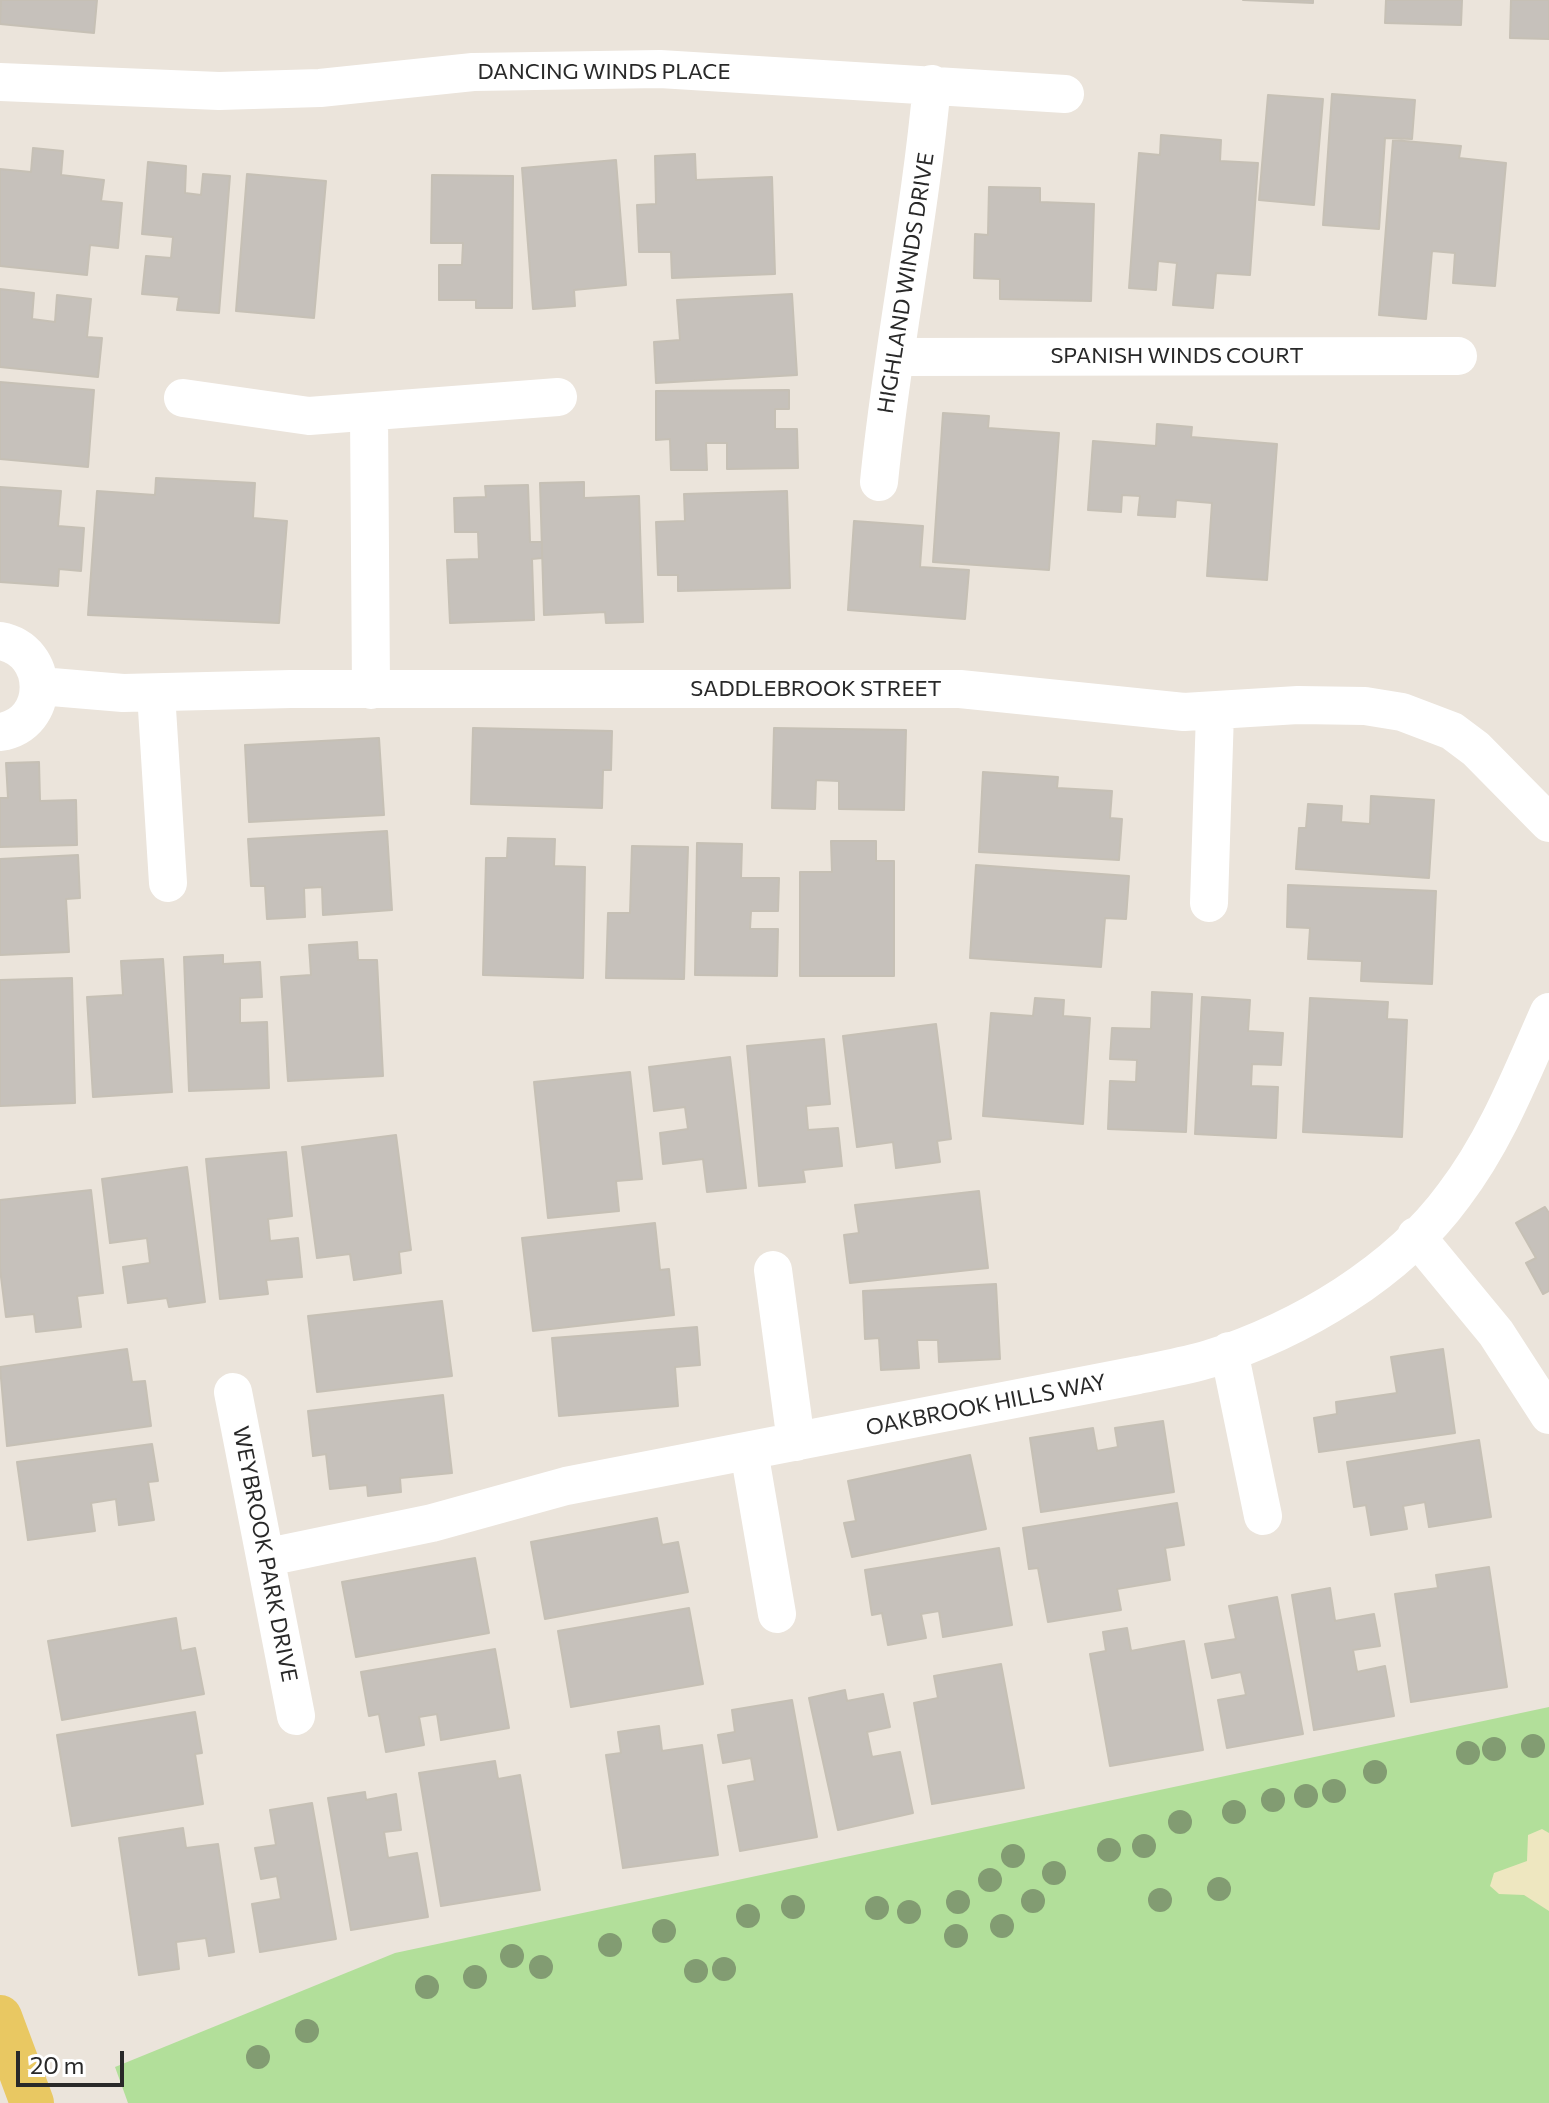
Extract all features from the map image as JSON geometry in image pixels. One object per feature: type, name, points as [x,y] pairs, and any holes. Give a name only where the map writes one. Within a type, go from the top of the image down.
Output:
[{"type":"main road","points":[[0,2017],[32,2103]]},
{"type":"street","name":"DANCING WINDS PLACE","points":[[0,82],[219,91],[320,88],[473,72],[582,68],[703,71],[1065,94]]},
{"type":"street","name":"HIGHLAND WINDS DRIVE","points":[[879,482],[902,298],[920,201],[932,84]]},
{"type":"street","name":"SPANISH WINDS COURT","points":[[896,357],[1458,356]]},
{"type":"street","points":[[183,398],[309,416],[558,397]]},
{"type":"street","points":[[369,413],[371,690]]},
{"type":"street","points":[[0,641],[18,647],[30,657],[40,686],[31,715],[19,725],[0,732]]},
{"type":"street","name":"SADDLEBROOK STREET","points":[[40,686],[156,693],[960,689],[1130,708],[1215,712],[1298,705],[1365,706],[1429,720],[1452,731],[1476,749],[1549,823]]},
{"type":"street","points":[[156,693],[168,883]]},
{"type":"street","points":[[1209,903],[1215,712]]},
{"type":"street","name":"OAKBROOK HILLS WAY","points":[[268,1557],[432,1523],[566,1486],[1138,1375],[1229,1351],[1265,1338],[1327,1305],[1382,1268],[1454,1196],[1494,1132],[1549,1012]]},
{"type":"street","points":[[1416,1236],[1496,1333],[1549,1415]]},
{"type":"street","points":[[773,1270],[796,1442]]},
{"type":"street","points":[[1229,1351],[1263,1516]]},
{"type":"street","name":"WEYBROOK PARK DRIVE","points":[[233,1392],[268,1557],[296,1716]]},
{"type":"street","points":[[749,1451],[777,1614]]},
{"type":"green space","points":[[1549,1707],[1549,2103],[128,2103],[115,2067],[395,1953]]},
{"type":"sand","points":[[1542,1829],[1549,1833],[1549,1911],[1524,1895],[1499,1894],[1490,1886],[1494,1873],[1527,1861],[1528,1835]]},
{"type":"building","points":[[1,0],[97,0],[94,33],[0,24]]},
{"type":"building","points":[[1243,0],[1313,0],[1313,3]]},
{"type":"building","points":[[1386,0],[1462,0],[1461,25],[1385,23]]},
{"type":"building","points":[[1511,0],[1549,0],[1549,39],[1510,38]]},
{"type":"building","points":[[1332,94],[1415,100],[1412,139],[1385,138],[1379,229],[1323,225]]},
{"type":"building","points":[[1268,95],[1323,99],[1314,205],[1259,200]]},
{"type":"building","points":[[1161,135],[1221,140],[1220,161],[1258,163],[1250,275],[1216,273],[1213,308],[1173,305],[1177,263],[1158,261],[1156,290],[1129,288],[1139,153],[1160,155]]},
{"type":"building","points":[[1393,140],[1461,146],[1459,158],[1506,163],[1495,286],[1453,283],[1455,253],[1432,251],[1426,319],[1379,315]]},
{"type":"building","points":[[33,148],[63,151],[61,175],[104,180],[101,201],[122,203],[118,248],[90,245],[87,275],[0,266],[0,169],[31,172]]},
{"type":"building","points":[[695,154],[696,180],[772,177],[775,274],[672,278],[671,252],[639,252],[637,205],[656,204],[655,156]]},
{"type":"building","points":[[616,160],[626,285],[574,290],[575,306],[533,309],[522,168]]},
{"type":"building","points":[[148,162],[186,166],[185,193],[201,195],[203,174],[230,176],[219,313],[177,310],[179,297],[142,294],[146,256],[171,258],[173,237],[142,234]]},
{"type":"building","points":[[247,174],[326,181],[314,318],[236,311]]},
{"type":"building","points":[[432,175],[513,176],[512,308],[476,308],[476,300],[439,300],[439,265],[462,265],[463,243],[431,243]]},
{"type":"building","points":[[989,187],[1040,188],[1040,202],[1094,204],[1091,301],[1000,299],[1000,279],[974,278],[975,234],[988,235]]},
{"type":"building","points":[[0,289],[34,293],[32,319],[55,322],[57,295],[91,299],[87,337],[102,338],[98,377],[0,367]]},
{"type":"building","points":[[792,294],[797,375],[656,383],[654,342],[680,340],[677,300]]},
{"type":"building","points":[[0,382],[94,390],[88,467],[0,459]]},
{"type":"building","points":[[789,390],[789,409],[775,409],[775,429],[797,429],[798,468],[727,469],[727,443],[706,443],[707,470],[671,470],[670,439],[656,440],[656,391]]},
{"type":"building","points":[[943,413],[989,416],[988,428],[1059,433],[1049,570],[933,562]]},
{"type":"building","points":[[1157,424],[1192,427],[1191,437],[1277,444],[1267,580],[1207,576],[1212,503],[1176,500],[1175,517],[1138,515],[1140,496],[1122,495],[1121,512],[1088,510],[1093,441],[1156,446]]},
{"type":"building","points":[[156,478],[255,483],[253,518],[287,521],[279,623],[88,615],[97,491],[155,495]]},
{"type":"building","points":[[584,482],[584,498],[639,496],[643,622],[606,623],[605,612],[544,615],[540,483]]},
{"type":"building","points":[[528,485],[530,542],[542,542],[542,558],[532,559],[534,620],[450,623],[447,560],[479,559],[478,532],[455,532],[454,498],[486,497],[485,486]]},
{"type":"building","points":[[0,487],[61,491],[58,526],[84,528],[81,571],[59,569],[58,586],[0,582]]},
{"type":"building","points":[[787,491],[790,588],[678,591],[678,575],[658,575],[656,522],[685,521],[684,494]]},
{"type":"building","points":[[854,521],[923,526],[920,567],[969,570],[965,619],[848,610]]},
{"type":"building","points":[[473,728],[612,731],[611,770],[603,770],[602,808],[471,804]]},
{"type":"building","points":[[774,728],[906,730],[904,810],[839,809],[839,781],[816,780],[815,809],[772,808]]},
{"type":"building","points":[[379,738],[384,815],[249,822],[245,745]]},
{"type":"building","points":[[39,762],[40,801],[76,800],[77,845],[0,847],[0,798],[8,798],[6,763]]},
{"type":"building","points":[[983,772],[1058,777],[1057,788],[1112,791],[1110,818],[1122,819],[1119,860],[979,852]]},
{"type":"building","points":[[1371,796],[1434,800],[1429,878],[1296,869],[1299,828],[1306,828],[1308,804],[1342,806],[1341,822],[1370,824]]},
{"type":"building","points":[[387,831],[392,910],[323,915],[322,887],[304,888],[305,917],[267,919],[265,886],[251,886],[248,839]]},
{"type":"building","points":[[508,838],[555,839],[554,866],[585,867],[583,978],[483,975],[486,858],[507,858]]},
{"type":"building","points":[[831,841],[876,841],[876,861],[894,861],[894,976],[800,976],[800,872],[832,872]]},
{"type":"building","points":[[697,843],[742,844],[741,878],[779,878],[778,911],[751,911],[750,929],[778,929],[777,976],[695,975]]},
{"type":"building","points":[[632,846],[688,847],[684,979],[606,978],[608,913],[630,913]]},
{"type":"building","points":[[78,855],[80,898],[66,899],[69,952],[0,955],[0,859]]},
{"type":"building","points":[[976,865],[1129,876],[1126,919],[1105,918],[1101,967],[970,958]]},
{"type":"building","points":[[1288,885],[1436,891],[1432,984],[1361,981],[1362,961],[1308,959],[1310,928],[1287,927]]},
{"type":"building","points":[[357,942],[358,960],[377,960],[383,1076],[288,1081],[281,977],[311,975],[309,945]]},
{"type":"building","points":[[223,955],[223,964],[260,962],[262,997],[240,998],[240,1023],[267,1022],[269,1088],[189,1091],[184,957]]},
{"type":"building","points":[[163,959],[172,1092],[93,1097],[87,997],[123,995],[121,961]]},
{"type":"building","points":[[72,978],[75,1103],[0,1106],[0,980]]},
{"type":"building","points":[[1152,992],[1192,994],[1186,1132],[1108,1129],[1110,1081],[1136,1082],[1137,1060],[1110,1059],[1112,1028],[1151,1029]]},
{"type":"building","points":[[1202,997],[1250,1000],[1248,1031],[1283,1033],[1281,1065],[1252,1064],[1251,1086],[1278,1087],[1276,1138],[1195,1134]]},
{"type":"building","points":[[1035,998],[1064,1000],[1063,1016],[1090,1018],[1083,1124],[983,1116],[991,1013],[1033,1016]]},
{"type":"building","points":[[1310,998],[1388,1002],[1387,1019],[1407,1020],[1402,1137],[1303,1132]]},
{"type":"building","points":[[936,1024],[951,1139],[937,1141],[940,1162],[896,1168],[893,1142],[857,1147],[843,1036]]},
{"type":"building","points":[[824,1039],[830,1104],[806,1106],[808,1130],[838,1128],[842,1166],[803,1170],[805,1182],[759,1186],[747,1046]]},
{"type":"building","points":[[730,1057],[746,1188],[707,1192],[703,1159],[663,1164],[660,1133],[688,1129],[685,1107],[654,1111],[649,1067]]},
{"type":"building","points":[[630,1072],[642,1179],[616,1181],[619,1211],[548,1218],[534,1082]]},
{"type":"building","points":[[396,1135],[411,1250],[399,1252],[401,1273],[354,1280],[350,1254],[317,1258],[302,1147]]},
{"type":"building","points":[[286,1152],[292,1216],[268,1219],[270,1241],[298,1238],[302,1277],[266,1280],[268,1294],[220,1299],[206,1159]]},
{"type":"building","points":[[187,1167],[205,1302],[169,1307],[167,1298],[128,1303],[123,1267],[150,1263],[147,1238],[110,1243],[102,1179]]},
{"type":"building","points":[[91,1190],[103,1293],[77,1296],[81,1327],[36,1332],[34,1314],[6,1317],[0,1269],[0,1200]]},
{"type":"building","points":[[979,1191],[988,1268],[850,1283],[844,1235],[859,1233],[855,1205]]},
{"type":"building","points":[[1545,1207],[1549,1213],[1549,1291],[1543,1294],[1526,1263],[1536,1258],[1516,1223]]},
{"type":"building","points":[[655,1223],[660,1270],[669,1269],[674,1315],[533,1331],[522,1238]]},
{"type":"building","points":[[996,1284],[1000,1359],[939,1362],[938,1340],[917,1340],[919,1368],[881,1370],[879,1338],[865,1339],[863,1291]]},
{"type":"building","points":[[442,1301],[452,1376],[317,1392],[308,1316]]},
{"type":"building","points":[[697,1327],[700,1365],[675,1367],[678,1406],[559,1416],[552,1338]]},
{"type":"building","points":[[127,1349],[132,1382],[145,1381],[151,1426],[7,1446],[0,1367]]},
{"type":"building","points":[[1443,1349],[1455,1433],[1319,1452],[1314,1418],[1337,1414],[1336,1402],[1397,1393],[1391,1357]]},
{"type":"building","points":[[443,1395],[452,1473],[400,1478],[401,1492],[368,1496],[367,1485],[330,1489],[326,1454],[313,1456],[308,1411]]},
{"type":"building","points":[[1163,1421],[1174,1492],[1041,1512],[1030,1438],[1093,1428],[1097,1451],[1118,1447],[1115,1428]]},
{"type":"building","points":[[1479,1440],[1491,1517],[1429,1527],[1425,1502],[1403,1506],[1407,1529],[1371,1535],[1366,1505],[1354,1507],[1347,1462]]},
{"type":"building","points":[[152,1444],[158,1481],[148,1482],[154,1520],[119,1525],[116,1499],[91,1503],[95,1531],[28,1540],[17,1462]]},
{"type":"building","points":[[970,1455],[986,1529],[852,1557],[844,1523],[856,1521],[848,1481]]},
{"type":"building","points":[[1177,1503],[1184,1545],[1165,1548],[1170,1580],[1117,1589],[1121,1610],[1048,1622],[1038,1568],[1029,1569],[1023,1528]]},
{"type":"building","points":[[657,1518],[662,1545],[678,1542],[688,1592],[545,1619],[531,1542]]},
{"type":"building","points":[[999,1548],[1012,1625],[943,1637],[939,1611],[921,1614],[926,1638],[888,1645],[882,1613],[872,1615],[865,1570]]},
{"type":"building","points":[[475,1558],[489,1633],[356,1657],[342,1582]]},
{"type":"building","points":[[1489,1567],[1507,1687],[1411,1702],[1395,1594],[1438,1588],[1436,1575]]},
{"type":"building","points":[[1330,1588],[1335,1621],[1374,1614],[1380,1646],[1353,1650],[1357,1672],[1385,1666],[1394,1716],[1314,1730],[1292,1595]]},
{"type":"building","points":[[1277,1597],[1303,1734],[1227,1748],[1218,1700],[1246,1695],[1241,1672],[1212,1678],[1205,1644],[1236,1639],[1229,1606]]},
{"type":"building","points":[[689,1608],[703,1684],[571,1707],[558,1631]]},
{"type":"building","points":[[176,1618],[181,1651],[195,1648],[204,1694],[62,1720],[48,1641]]},
{"type":"building","points":[[1127,1628],[1131,1651],[1184,1641],[1203,1750],[1110,1766],[1090,1654],[1106,1651],[1103,1632]]},
{"type":"building","points":[[495,1649],[509,1728],[441,1740],[437,1714],[419,1717],[424,1745],[386,1752],[379,1714],[369,1716],[361,1672]]},
{"type":"building","points":[[1001,1664],[1024,1788],[932,1804],[914,1703],[938,1698],[934,1676]]},
{"type":"building","points":[[845,1690],[847,1701],[883,1694],[890,1727],[867,1732],[872,1757],[900,1752],[913,1813],[838,1830],[809,1698]]},
{"type":"building","points":[[792,1700],[817,1837],[740,1851],[728,1786],[755,1781],[751,1758],[723,1763],[718,1735],[735,1732],[732,1710]]},
{"type":"building","points":[[195,1712],[202,1753],[195,1754],[203,1804],[72,1826],[57,1735]]},
{"type":"building","points":[[659,1726],[662,1751],[702,1745],[718,1855],[623,1868],[606,1755],[621,1753],[618,1732]]},
{"type":"building","points":[[495,1761],[498,1779],[520,1775],[540,1890],[441,1906],[419,1773]]},
{"type":"building","points":[[365,1792],[366,1800],[396,1794],[401,1830],[384,1832],[388,1858],[417,1853],[428,1917],[351,1930],[328,1798]]},
{"type":"building","points":[[312,1803],[336,1939],[260,1952],[252,1904],[281,1899],[277,1876],[261,1879],[255,1848],[276,1845],[270,1810]]},
{"type":"building","points":[[183,1828],[186,1848],[218,1844],[234,1952],[209,1956],[206,1938],[176,1942],[179,1969],[139,1975],[119,1838]]}]
